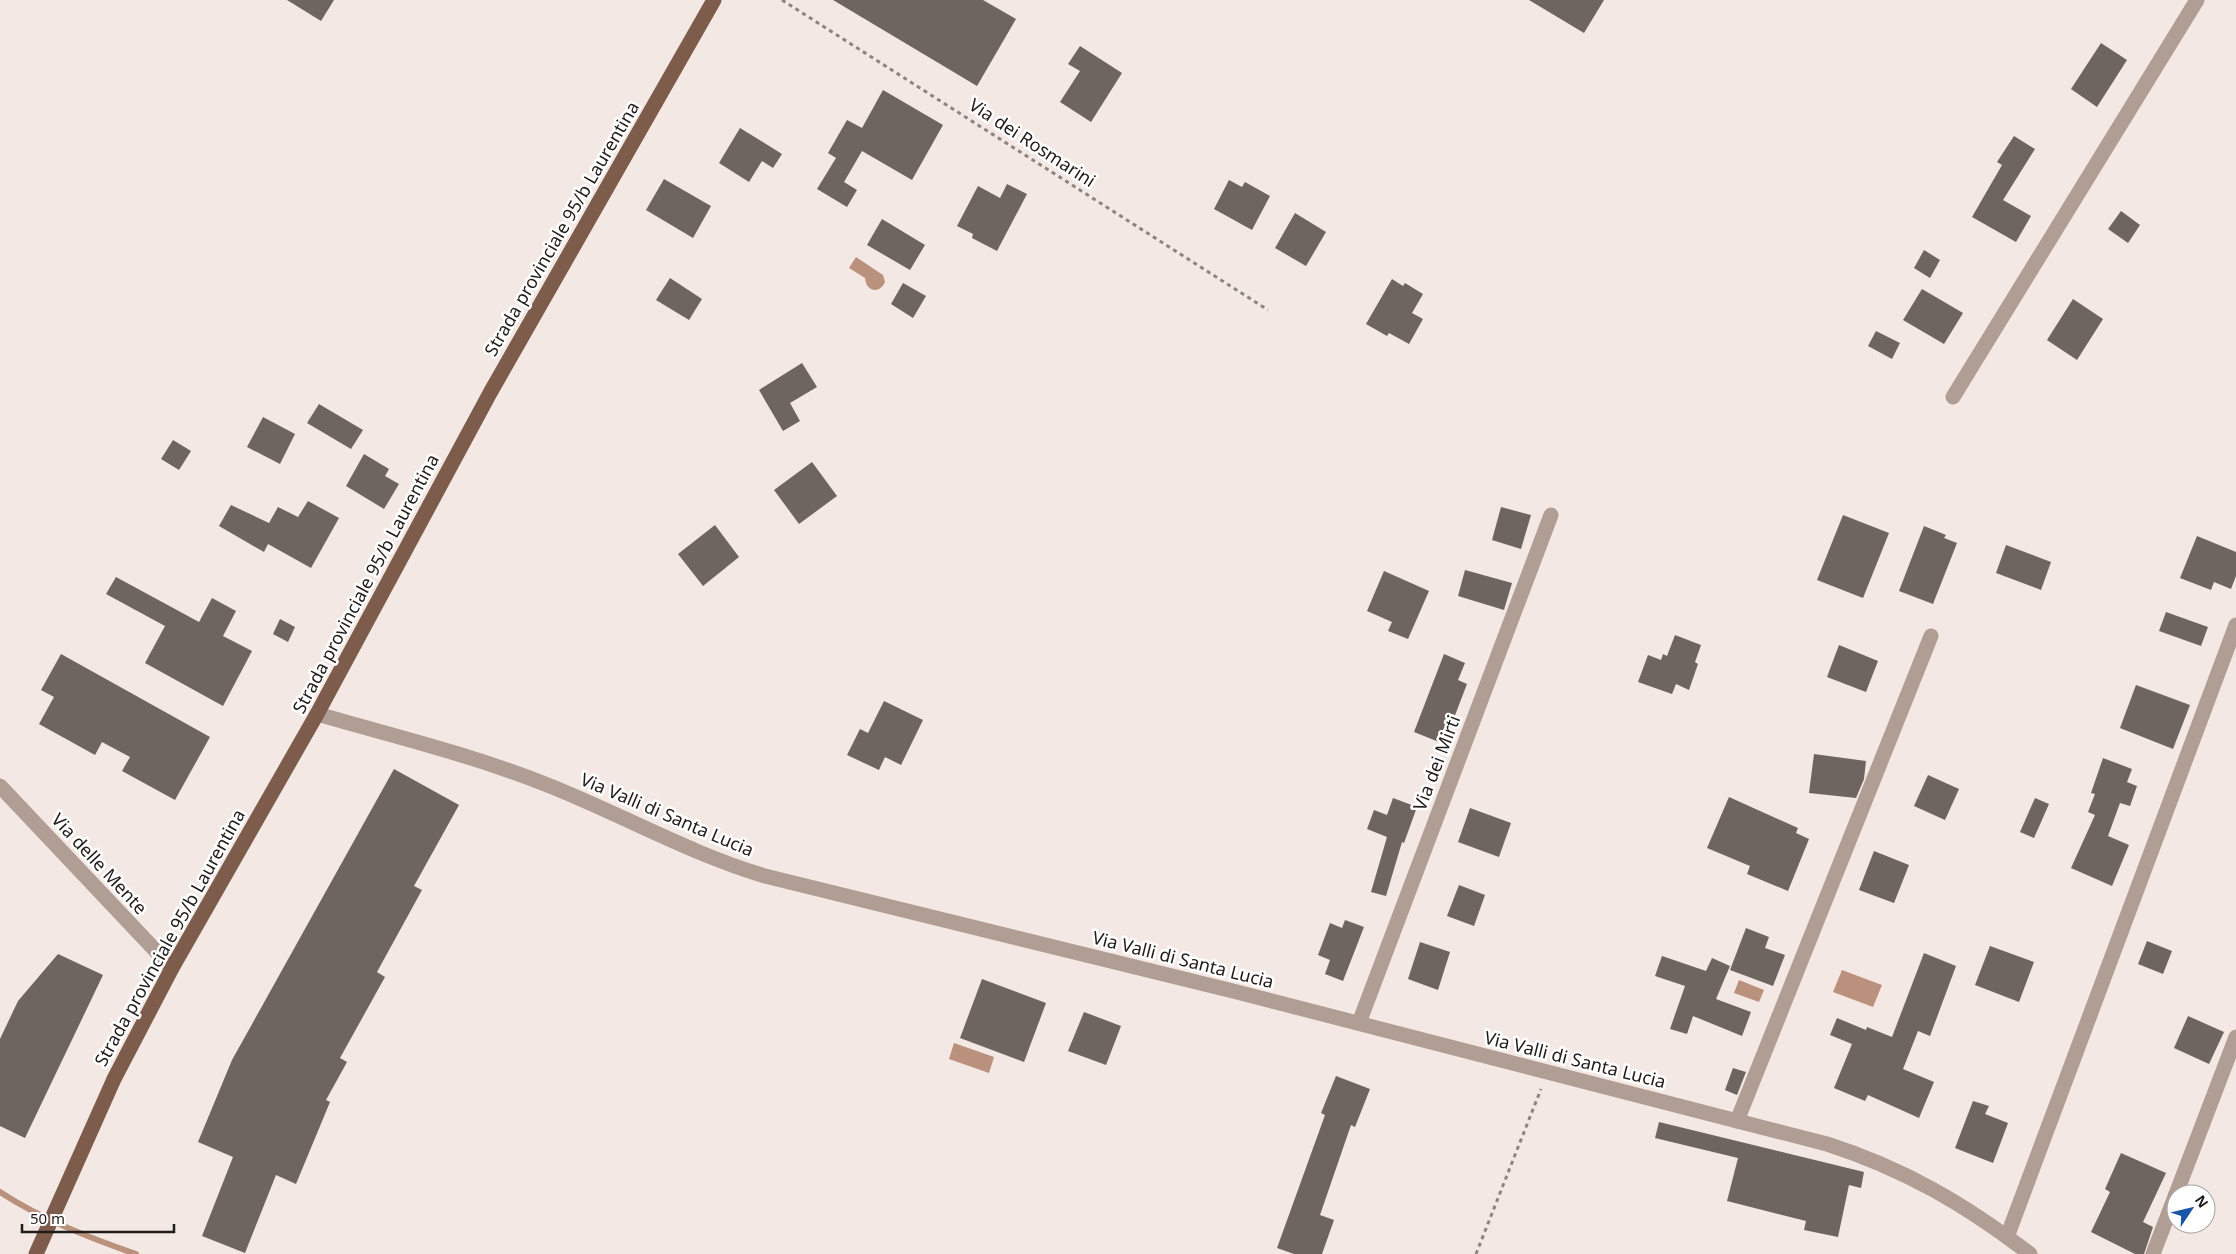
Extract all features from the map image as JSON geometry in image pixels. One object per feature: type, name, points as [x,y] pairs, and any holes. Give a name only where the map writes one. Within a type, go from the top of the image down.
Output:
[{"type":"main road","name":"Strada provinciale 95/b Laurentina","points":[[36,1254],[114,1079],[172,968],[317,714],[490,393],[714,0]]},
{"type":"street","points":[[1953,397],[2197,0]]},
{"type":"street","name":"Via dei Mirti","points":[[1359,1023],[1551,515]]},
{"type":"street","points":[[2007,1237],[2236,625]]},
{"type":"street","points":[[1737,1121],[1932,636]]},
{"type":"street","name":"Via Valli di Santa Lucia","points":[[317,714],[468,757],[530,778],[698,852],[765,876],[1359,1023],[1828,1144],[1887,1165],[1938,1191],[2030,1254]]},
{"type":"street","name":"Via delle Mente","points":[[0,786],[172,968]]},
{"type":"street","points":[[2180,1184],[2236,1037]]},
{"type":"street","points":[[2153,1254],[2166,1220]]},
{"type":"path","name":"Via dei Rosmarini","points":[[782,0],[1268,310]]},
{"type":"path","points":[[1476,1254],[1547,1072]]},
{"type":"shaded area","points":[[856,257],[883,275],[885,282],[883,286],[877,290],[870,289],[865,278],[849,268]]},
{"type":"shaded area","points":[[1842,970],[1882,985],[1873,1007],[1833,992]]},
{"type":"shaded area","points":[[1739,980],[1764,990],[1759,1002],[1734,993]]},
{"type":"shaded area","points":[[954,1043],[994,1057],[989,1073],[949,1059]]},
{"type":"building","points":[[287,0],[334,0],[321,21]]},
{"type":"building","points":[[833,0],[983,0],[1016,19],[977,86]]},
{"type":"building","points":[[1529,0],[1604,0],[1584,33]]},
{"type":"building","points":[[2101,43],[2127,60],[2097,107],[2071,89]]},
{"type":"building","points":[[1080,46],[1122,73],[1091,122],[1060,102],[1080,71],[1068,64]]},
{"type":"building","points":[[883,90],[943,125],[912,180],[862,151],[844,182],[857,190],[847,207],[817,189],[836,158],[828,153],[847,120],[862,128]]},
{"type":"building","points":[[740,128],[782,154],[773,168],[762,161],[749,182],[719,163]]},
{"type":"building","points":[[2014,136],[2035,149],[2003,200],[2031,216],[2016,242],[1972,217],[2002,165],[1997,162]]},
{"type":"building","points":[[664,179],[711,206],[693,238],[646,210]]},
{"type":"building","points":[[1229,180],[1242,187],[1245,182],[1270,196],[1252,230],[1214,209]]},
{"type":"building","points":[[1007,184],[1027,194],[997,251],[972,238],[973,234],[957,226],[978,186],[1000,198]]},
{"type":"building","points":[[2121,211],[2140,225],[2128,243],[2108,229]]},
{"type":"building","points":[[1295,213],[1326,232],[1306,266],[1275,248]]},
{"type":"building","points":[[882,219],[925,245],[910,270],[867,245]]},
{"type":"building","points":[[1924,250],[1940,260],[1930,278],[1914,268]]},
{"type":"building","points":[[670,278],[702,299],[689,320],[656,300]]},
{"type":"building","points":[[1392,279],[1403,286],[1405,283],[1423,294],[1412,313],[1423,319],[1409,344],[1389,333],[1387,336],[1366,324]]},
{"type":"building","points":[[903,283],[926,296],[913,318],[891,304]]},
{"type":"building","points":[[1922,289],[1963,313],[1944,344],[1903,320]]},
{"type":"building","points":[[2073,299],[2103,319],[2077,360],[2047,340]]},
{"type":"building","points":[[1876,331],[1900,343],[1892,359],[1868,346]]},
{"type":"building","points":[[802,363],[817,387],[790,403],[800,421],[783,431],[759,390]]},
{"type":"building","points":[[319,404],[363,430],[351,449],[307,423]]},
{"type":"building","points":[[263,417],[295,434],[280,464],[247,447]]},
{"type":"building","points":[[173,440],[191,451],[179,470],[161,459]]},
{"type":"building","points":[[364,454],[389,469],[385,476],[399,484],[384,509],[346,486]]},
{"type":"building","points":[[812,462],[837,496],[799,524],[774,490]]},
{"type":"building","points":[[308,501],[339,518],[311,568],[268,544],[264,552],[219,526],[231,505],[269,523],[278,507],[298,517]]},
{"type":"building","points":[[1501,507],[1531,515],[1521,549],[1492,540]]},
{"type":"building","points":[[1843,515],[1889,533],[1863,598],[1817,580]]},
{"type":"building","points":[[715,525],[739,557],[703,586],[678,554]]},
{"type":"building","points":[[1924,526],[1946,535],[1944,538],[1957,543],[1933,604],[1899,591]]},
{"type":"building","points":[[2197,536],[2236,552],[2236,576],[2231,589],[2214,582],[2211,590],[2180,578]]},
{"type":"building","points":[[2006,545],[2051,562],[2041,590],[1996,573]]},
{"type":"building","points":[[1465,570],[1512,583],[1504,610],[1458,596]]},
{"type":"building","points":[[1384,571],[1429,591],[1408,639],[1388,631],[1392,622],[1367,611]]},
{"type":"building","points":[[116,577],[199,622],[212,598],[236,611],[223,636],[252,651],[223,706],[145,663],[165,626],[106,594]]},
{"type":"building","points":[[2166,612],[2208,627],[2201,646],[2159,631]]},
{"type":"building","points":[[280,619],[295,627],[288,642],[273,634]]},
{"type":"building","points":[[1675,635],[1701,645],[1695,662],[1698,664],[1689,690],[1676,684],[1672,694],[1638,682],[1648,655],[1661,660],[1663,654],[1667,656]]},
{"type":"building","points":[[1839,645],[1878,661],[1866,692],[1827,677]]},
{"type":"building","points":[[61,654],[210,737],[175,800],[122,771],[130,757],[102,742],[95,755],[39,724],[54,697],[41,690]]},
{"type":"building","points":[[1444,654],[1465,663],[1458,680],[1467,684],[1444,744],[1414,732]]},
{"type":"building","points":[[2136,685],[2190,705],[2173,749],[2120,728]]},
{"type":"building","points":[[884,701],[923,720],[901,765],[885,757],[879,770],[847,755],[860,729],[868,733]]},
{"type":"building","points":[[1814,754],[1866,761],[1864,779],[1856,798],[1809,793]]},
{"type":"building","points":[[2103,758],[2132,769],[2127,782],[2137,786],[2130,806],[2120,803],[2108,836],[2129,845],[2112,886],[2071,868],[2095,815],[2088,812],[2095,794],[2091,793]]},
{"type":"building","points":[[394,769],[459,805],[414,886],[422,890],[377,972],[385,977],[340,1058],[347,1062],[326,1100],[330,1102],[296,1184],[276,1175],[245,1253],[202,1236],[233,1157],[198,1142],[232,1060]]},
{"type":"building","points":[[1928,775],[1959,789],[1945,820],[1914,806]]},
{"type":"building","points":[[1729,797],[1798,828],[1796,833],[1809,839],[1788,891],[1747,874],[1750,866],[1707,848]]},
{"type":"building","points":[[1393,798],[1417,807],[1404,843],[1402,842],[1386,896],[1371,892],[1387,837],[1367,829],[1374,810],[1387,815]]},
{"type":"building","points":[[2035,798],[2049,804],[2034,838],[2020,832]]},
{"type":"building","points":[[1470,808],[1511,823],[1499,857],[1458,842]]},
{"type":"building","points":[[1874,851],[1909,865],[1894,903],[1859,890]]},
{"type":"building","points":[[1459,885],[1485,895],[1474,926],[1447,916]]},
{"type":"building","points":[[1345,920],[1364,927],[1343,981],[1325,974],[1330,960],[1318,955],[1330,923],[1342,928]]},
{"type":"building","points":[[1746,928],[1769,937],[1765,948],[1785,955],[1773,986],[1730,970]]},
{"type":"building","points":[[2147,941],[2172,951],[2163,974],[2138,964]]},
{"type":"building","points":[[1420,942],[1450,952],[1438,990],[1408,979]]},
{"type":"building","points":[[1990,946],[2034,962],[2019,1002],[1975,985]]},
{"type":"building","points":[[1924,953],[1956,966],[1930,1036],[1918,1031],[1903,1069],[1934,1082],[1919,1118],[1868,1095],[1865,1101],[1834,1088],[1852,1044],[1830,1035],[1837,1018],[1866,1030],[1867,1027],[1892,1037]]},
{"type":"building","points":[[58,954],[103,975],[25,1138],[0,1126],[0,1039],[18,1001]]},
{"type":"building","points":[[1662,956],[1706,971],[1712,958],[1730,966],[1716,999],[1751,1012],[1742,1036],[1693,1016],[1687,1034],[1670,1029],[1685,986],[1655,976]]},
{"type":"building","points":[[982,979],[1046,1003],[1024,1062],[960,1038]]},
{"type":"building","points":[[1084,1012],[1121,1026],[1106,1065],[1068,1051]]},
{"type":"building","points":[[2188,1016],[2224,1032],[2209,1064],[2174,1048]]},
{"type":"building","points":[[1733,1068],[1746,1072],[1737,1095],[1725,1090]]},
{"type":"building","points":[[1336,1076],[1370,1089],[1355,1127],[1351,1125],[1320,1215],[1334,1220],[1322,1254],[1294,1254],[1277,1248],[1325,1115],[1321,1113]]},
{"type":"building","points":[[1973,1101],[1989,1106],[1985,1114],[2008,1123],[1993,1163],[1955,1148]]},
{"type":"building","points":[[1659,1122],[1864,1172],[1861,1188],[1849,1185],[1838,1237],[1804,1230],[1806,1221],[1727,1201],[1738,1158],[1655,1138]]},
{"type":"building","points":[[2121,1153],[2166,1173],[2143,1222],[2153,1227],[2144,1254],[2135,1254],[2091,1232],[2110,1192],[2105,1189]]},
{"type":"waterway","points":[[0,1192],[32,1211],[66,1227],[136,1254]]}]
